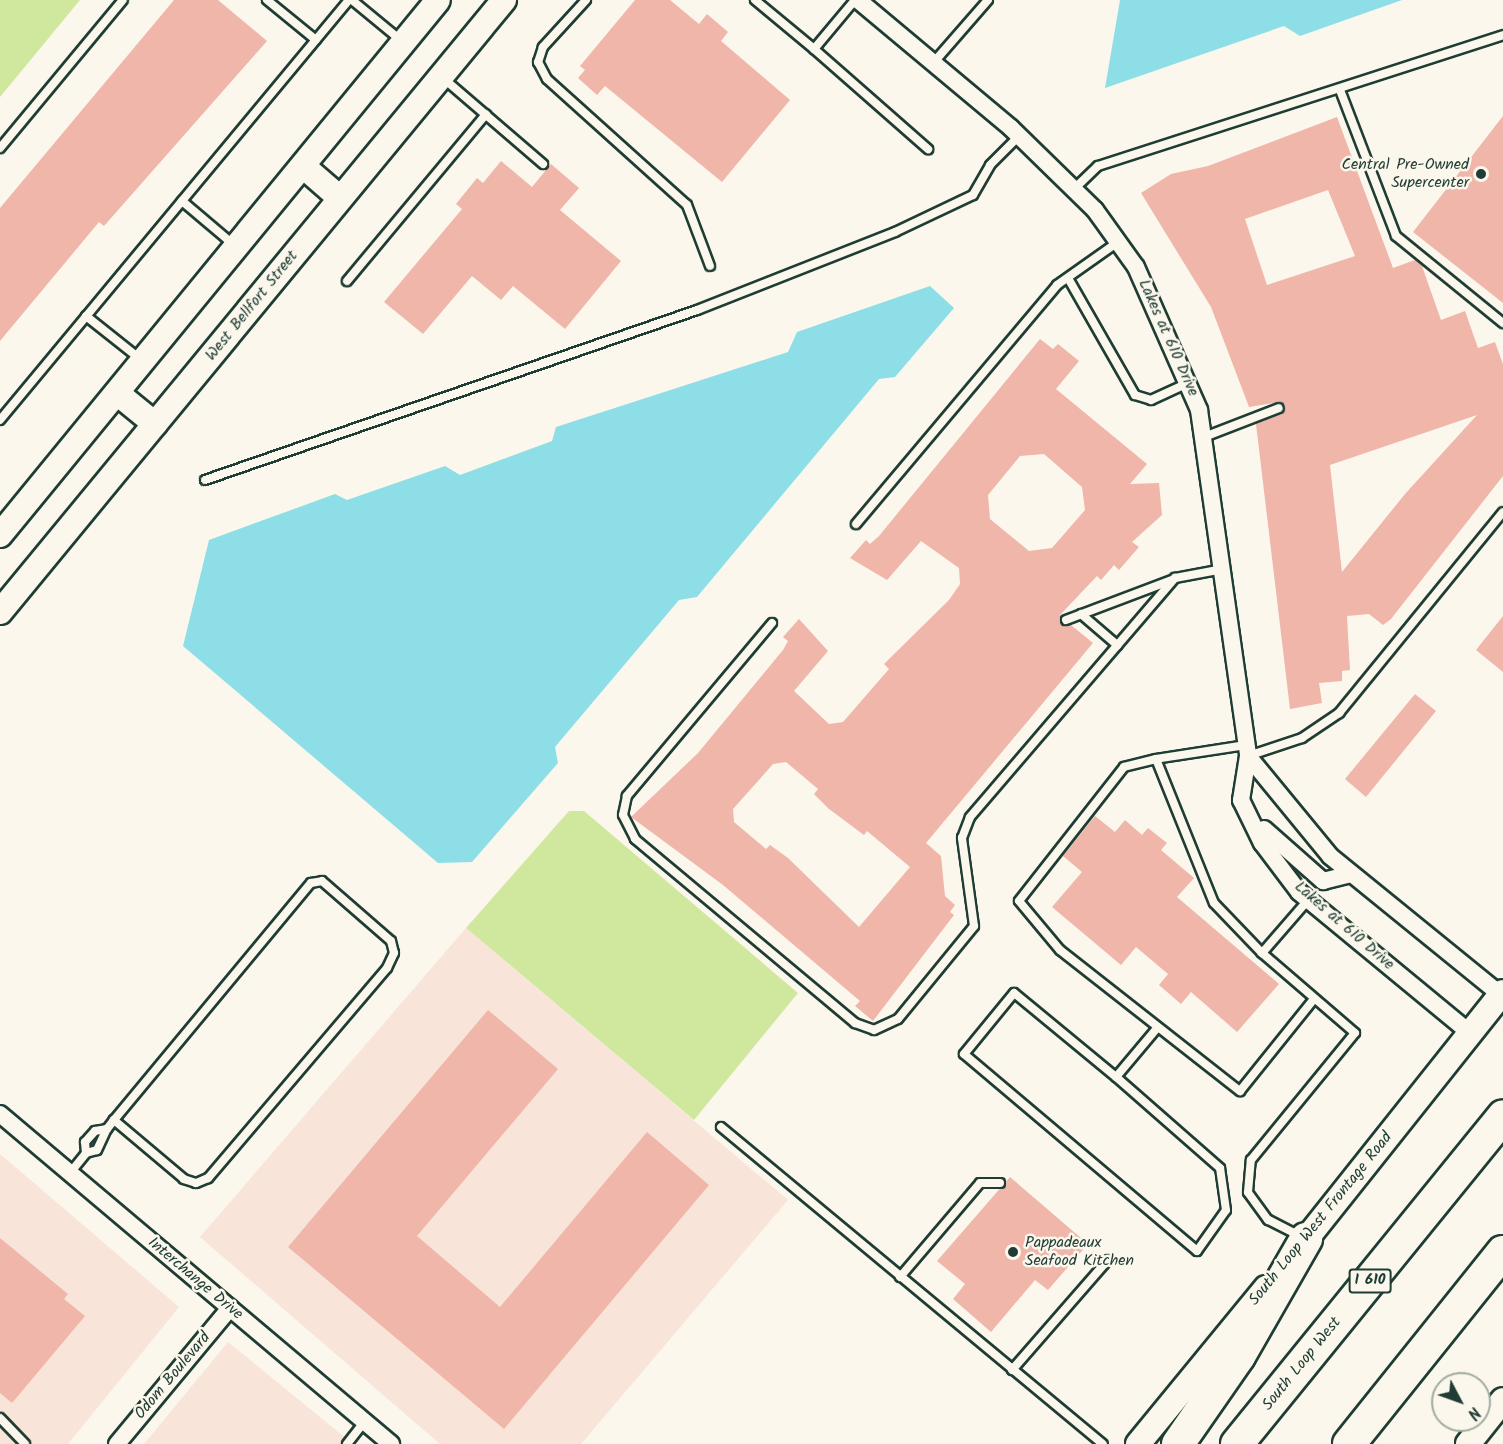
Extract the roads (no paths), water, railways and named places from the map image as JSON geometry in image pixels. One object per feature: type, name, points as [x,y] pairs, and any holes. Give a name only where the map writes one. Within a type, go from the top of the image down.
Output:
[{"type":"highway","name":"South Loop West","points":[[1237,1444],[1503,1117]]},
{"type":"highway","points":[[1178,1444],[1239,1356],[1306,1239]]},
{"type":"highway","points":[[1349,1444],[1503,1252]]},
{"type":"main road","points":[[0,535],[438,0]]},
{"type":"main road","name":"West Bellfort Street","points":[[0,612],[504,0]]},
{"type":"main road","points":[[303,166],[340,198]]},
{"type":"main road","points":[[117,393],[155,424]]},
{"type":"main road","name":"South Loop West Frontage Road","points":[[1138,1444],[1502,994]]},
{"type":"main road","points":[[1474,1442],[1503,1400]]},
{"type":"street","name":"Lakes at 610 Drive","points":[[856,0],[934,62],[1019,136],[1074,189],[1118,242],[1163,320],[1188,382],[1204,438],[1225,568],[1247,750],[1241,800],[1262,843],[1309,899],[1470,1033]]},
{"type":"street","points":[[1247,750],[1351,874],[1502,994]]},
{"type":"street","name":"Lakes at 610 Drive","points":[[1241,800],[1307,873],[1336,882],[1351,874]]},
{"type":"street","name":"Interchange Drive","points":[[0,1114],[391,1444]]},
{"type":"street","name":"Odom Boulevard","points":[[117,1444],[230,1308]]},
{"type":"lane","points":[[0,148],[123,0]]},
{"type":"lane","points":[[267,0],[316,40]]},
{"type":"lane","points":[[0,420],[351,0],[403,42]]},
{"type":"lane","points":[[586,0],[543,47],[538,62],[547,79],[687,205],[710,266]]},
{"type":"lane","points":[[755,0],[927,149]]},
{"type":"lane","points":[[814,49],[856,0]]},
{"type":"lane","points":[[934,62],[988,0]]},
{"type":"lane","points":[[1074,189],[1098,166],[1340,90],[1499,36],[1503,44]]},
{"type":"lane","points":[[441,76],[543,164]]},
{"type":"lane","points":[[1340,90],[1396,236],[1503,322]]},
{"type":"lane","points":[[347,281],[486,114]]},
{"type":"lane","points":[[205,480],[697,310],[895,232],[973,195],[990,165],[1019,136]]},
{"type":"lane","points":[[182,201],[236,247]]},
{"type":"lane","points":[[856,524],[1068,278],[1118,242]]},
{"type":"lane","points":[[1068,278],[1135,395],[1151,400],[1188,382]]},
{"type":"lane","points":[[86,316],[143,362]]},
{"type":"lane","points":[[1204,438],[1279,408]]},
{"type":"lane","points":[[1314,999],[1240,1091],[1060,950],[1019,901],[1124,767],[1156,759],[1247,750],[1302,738],[1339,713],[1503,512]]},
{"type":"lane","points":[[1066,620],[1175,578],[1225,568]]},
{"type":"lane","points":[[772,623],[627,796],[623,815],[635,838],[855,1023],[874,1030],[898,1019],[974,926],[962,838],[970,817],[1175,578]]},
{"type":"lane","points":[[1081,615],[1117,645]]},
{"type":"lane","points":[[1156,759],[1214,903],[1262,953],[1354,1033],[1251,1160],[1248,1192],[1268,1220],[1306,1239]]},
{"type":"lane","points":[[70,1173],[86,1153],[97,1150],[114,1120],[311,883],[322,881],[391,942],[394,953],[387,968],[208,1178],[196,1183],[184,1179],[114,1120]]},
{"type":"lane","points":[[1262,953],[1309,899]]},
{"type":"lane","points":[[1014,993],[1116,1077],[1220,1168],[1226,1210],[1197,1251],[964,1054],[1014,993]]},
{"type":"lane","points":[[1116,1077],[1158,1027]]},
{"type":"lane","points":[[721,1128],[1103,1444]]},
{"type":"lane","points":[[86,1153],[85,1142],[95,1131],[107,1129]]},
{"type":"lane","points":[[900,1277],[980,1183],[1000,1183]]},
{"type":"lane","points":[[1012,1370],[1108,1260]]},
{"type":"lane","points":[[0,1418],[25,1444]]},
{"type":"lane","points":[[347,1444],[364,1422]]},
{"type":"water","points":[[1120,0],[1402,0],[1300,36],[1284,26],[1105,88]]},
{"type":"water","points":[[930,286],[954,308],[895,377],[879,379],[697,597],[679,600],[555,747],[558,763],[472,862],[438,863],[183,646],[209,540],[335,494],[347,500],[445,466],[460,475],[552,441],[556,427],[788,352],[797,332]]},
{"type":"place","name":"Central Pre-Owned Supercenter","points":[[1481,174]]},
{"type":"place","name":"Pappadeaux Seafood Kitchen","points":[[1013,1252]]}]
